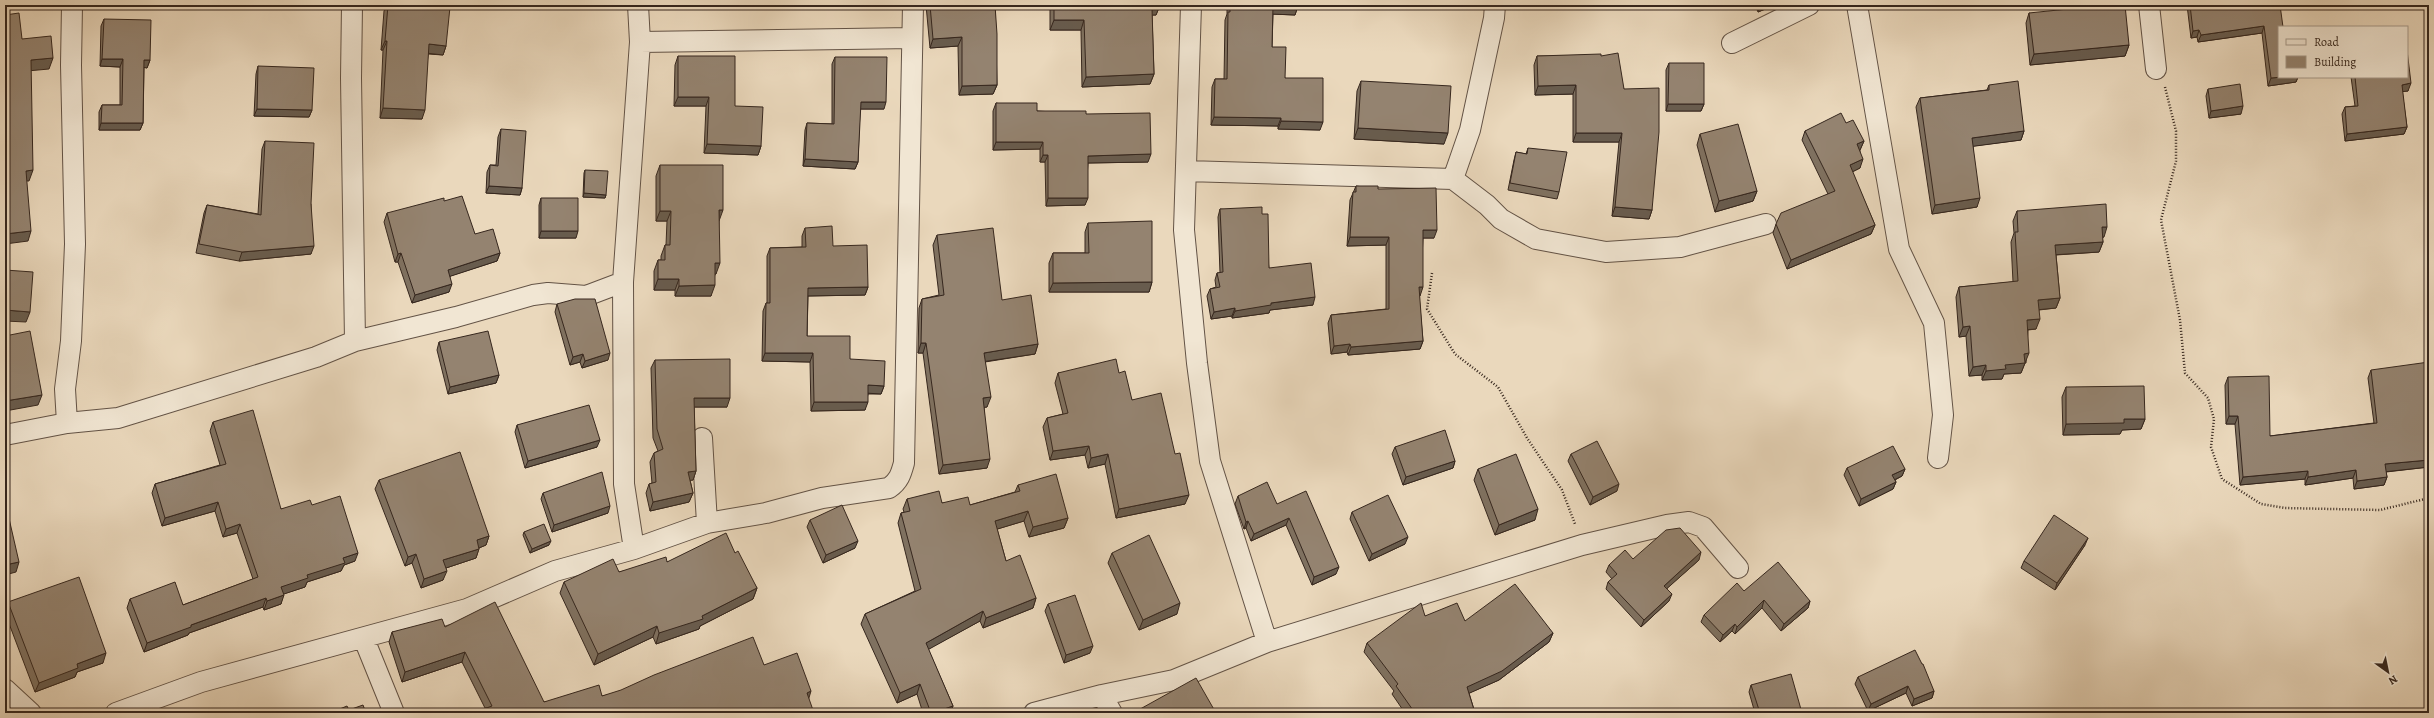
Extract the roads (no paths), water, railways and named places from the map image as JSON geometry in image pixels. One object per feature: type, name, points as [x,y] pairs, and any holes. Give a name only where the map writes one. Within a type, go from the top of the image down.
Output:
[{"type":"street","points":[[67,423],[65,389],[71,341],[75,244],[71,65],[72,5]]},
{"type":"street","points":[[352,5],[351,78],[355,341]]},
{"type":"street","points":[[634,549],[624,484],[623,282],[640,42],[638,5]]},
{"type":"street","points":[[116,713],[201,682],[364,639],[467,609],[555,571],[634,549],[707,523],[766,513],[822,498],[889,488],[901,477],[904,463],[912,5]]},
{"type":"street","points":[[1191,5],[1184,230],[1197,363],[1210,461],[1268,642]]},
{"type":"street","points":[[1453,179],[1470,130],[1494,18],[1495,5]]},
{"type":"street","points":[[1732,43],[1809,5]]},
{"type":"street","points":[[1857,5],[1899,248],[1934,324],[1943,414],[1938,458]]},
{"type":"street","points":[[2149,5],[2160,77]]},
{"type":"street","points":[[640,42],[912,38]]},
{"type":"street","points":[[1186,171],[1453,179],[1487,205],[1501,219],[1536,239],[1606,252],[1680,247],[1766,224]]},
{"type":"street","points":[[5,436],[67,423],[118,418],[316,357],[355,341],[456,317],[532,295],[548,293],[586,296],[623,282]]},
{"type":"street","points":[[702,438],[707,523]]},
{"type":"street","points":[[1034,713],[1102,695],[1174,680],[1268,642],[1582,545],[1667,525],[1689,522],[1703,528],[1738,568]]},
{"type":"street","points":[[364,639],[394,713]]},
{"type":"street","points":[[5,690],[31,713]]},
{"type":"street","points":[[1102,695],[1112,713]]}]
